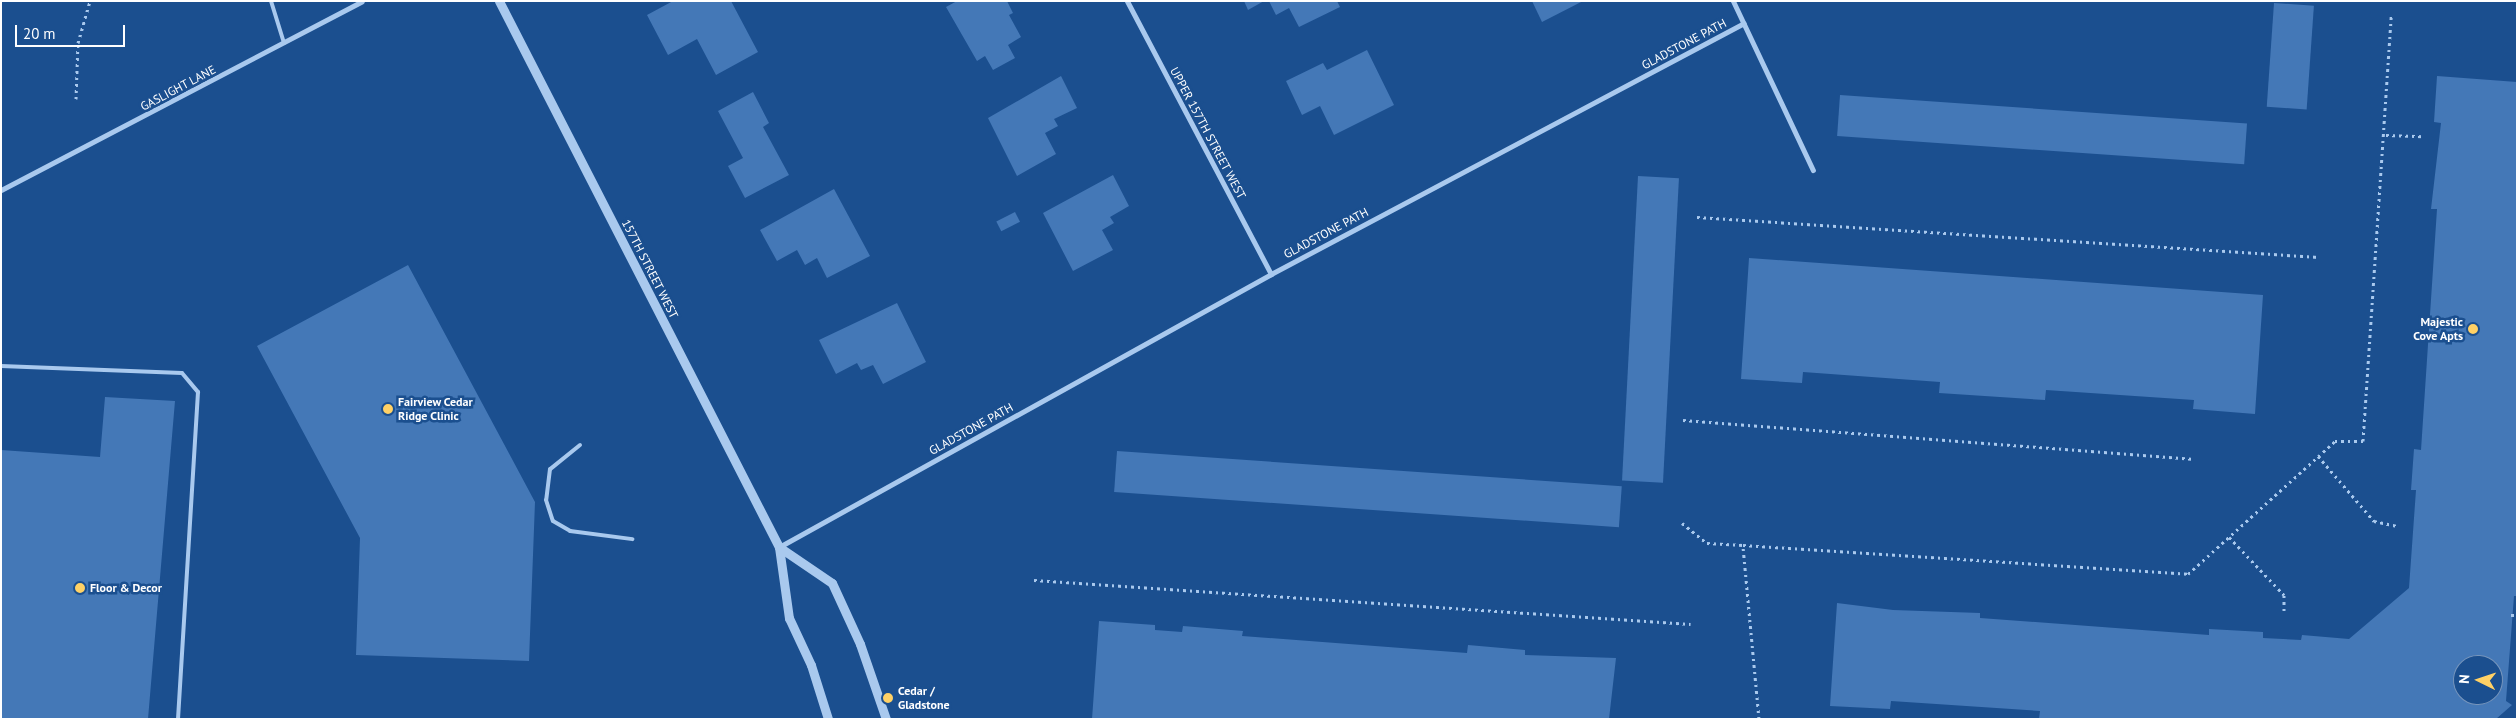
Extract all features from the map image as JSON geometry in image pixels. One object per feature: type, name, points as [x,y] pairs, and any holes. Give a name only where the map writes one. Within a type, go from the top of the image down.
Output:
[{"type":"street","name":"GASLIGHT LANE","points":[[1,190],[362,1]]},
{"type":"street","name":"157TH STREET WEST","points":[[499,1],[779,547],[789,618],[811,665],[828,719]]},
{"type":"street","name":"UPPER 157TH STREET WEST","points":[[1127,1],[1272,274]]},
{"type":"street","points":[[1733,1],[1744,23]]},
{"type":"street","name":"GLADSTONE PATH","points":[[779,547],[1272,274],[1744,23],[1814,170]]},
{"type":"street","name":"157TH STREET WEST","points":[[779,547],[832,583],[860,644],[886,719]]},
{"type":"lane","points":[[271,1],[284,43]]},
{"type":"lane","points":[[1,366],[182,373],[198,392],[178,719]]},
{"type":"lane","points":[[580,445],[550,470],[546,500],[553,522],[570,531],[632,539]]},
{"type":"path","points":[[76,99],[78,44],[90,1]]},
{"type":"path","points":[[1682,522],[1707,542],[2188,574],[2335,441],[2363,441],[2385,135],[2391,16]]},
{"type":"path","points":[[2385,135],[2422,136]]},
{"type":"path","points":[[1697,217],[2320,257]]},
{"type":"path","points":[[1683,420],[2196,459]]},
{"type":"path","points":[[2318,456],[2374,521],[2398,526]]},
{"type":"path","points":[[2228,537],[2284,595],[2284,612]]},
{"type":"path","points":[[1743,545],[1759,719]]},
{"type":"path","points":[[1034,580],[1691,624]]},
{"type":"path","points":[[2511,615],[2517,615]]},
{"type":"building","points":[[673,1],[731,1],[758,52],[716,75],[697,39],[668,55],[647,15]]},
{"type":"building","points":[[957,1],[1007,1],[1013,13],[1009,15],[1021,37],[1008,45],[1015,58],[993,70],[985,56],[977,61],[946,7]]},
{"type":"building","points":[[1244,1],[1264,1],[1248,10]]},
{"type":"building","points":[[1269,1],[1337,1],[1340,7],[1299,27],[1289,8],[1276,15]]},
{"type":"building","points":[[1532,1],[1583,1],[1542,22]]},
{"type":"building","points":[[2274,3],[2314,6],[2307,110],[2267,107]]},
{"type":"building","points":[[1367,50],[1394,105],[1334,135],[1320,106],[1302,115],[1286,81],[1323,63],[1327,70]]},
{"type":"building","points":[[1061,76],[1077,108],[1054,119],[1058,126],[1045,133],[1056,154],[1017,176],[988,118]]},
{"type":"building","name":"Majestic Cove Apts","points":[[2437,76],[2517,82],[2517,596],[2514,596],[2506,701],[2512,705],[2496,719],[2039,719],[2040,711],[1891,701],[1890,709],[1830,706],[1837,603],[1893,610],[1980,613],[1980,618],[2209,635],[2209,629],[2263,632],[2263,638],[2301,640],[2302,635],[2349,639],[2409,588],[2416,490],[2411,490],[2414,449],[2421,450],[2437,209],[2431,209],[2441,123],[2434,122]]},
{"type":"building","points":[[753,92],[769,123],[763,127],[789,175],[745,198],[728,166],[743,158],[718,111]]},
{"type":"building","points":[[1840,95],[2247,123],[2244,164],[1837,136]]},
{"type":"building","points":[[1113,175],[1129,206],[1110,217],[1114,223],[1102,230],[1113,250],[1073,271],[1043,213]]},
{"type":"building","points":[[1638,176],[1679,178],[1663,483],[1622,481]]},
{"type":"building","points":[[834,189],[870,256],[827,278],[817,258],[805,265],[797,250],[777,261],[760,230]]},
{"type":"building","points":[[1015,212],[1020,222],[1001,231],[996,222]]},
{"type":"building","points":[[1749,258],[2263,295],[2255,414],[2193,409],[2194,400],[2046,390],[2045,400],[1939,393],[1940,382],[1803,372],[1802,383],[1741,379]]},
{"type":"building","name":"Fairview Cedar Ridge Clinic","points":[[408,265],[535,502],[529,661],[356,655],[360,538],[257,346]]},
{"type":"building","points":[[897,303],[926,362],[883,384],[873,365],[861,370],[857,363],[836,374],[819,340]]},
{"type":"building","name":"Floor & Decor","points":[[105,397],[175,401],[148,719],[1,719],[1,450],[100,457]]},
{"type":"building","points":[[1117,451],[1622,486],[1619,527],[1114,492]]},
{"type":"building","points":[[1099,621],[1155,625],[1155,630],[1182,632],[1183,626],[1243,631],[1242,636],[1467,653],[1468,645],[1525,650],[1525,655],[1616,658],[1609,719],[1092,719]]},
{"type":"place","name":"Majestic Cove Apts","points":[[2473,329]]},
{"type":"place","name":"Fairview Cedar Ridge Clinic","points":[[388,409]]},
{"type":"place","name":"Floor & Decor","points":[[80,588]]},
{"type":"place","name":"Cedar / Gladstone","points":[[888,698]]}]
